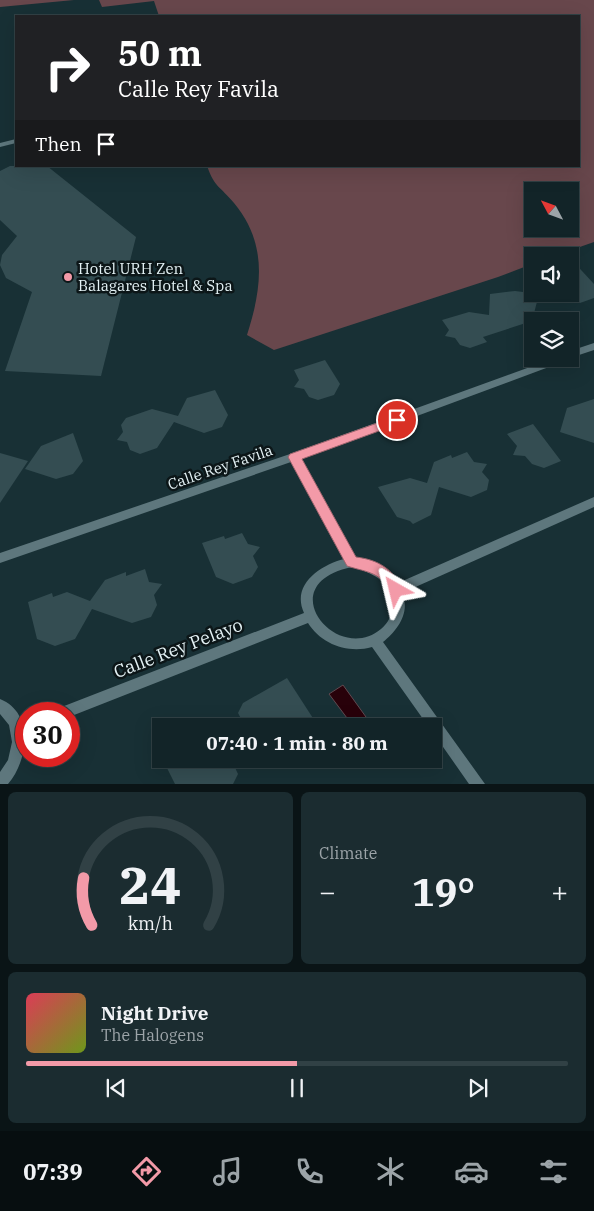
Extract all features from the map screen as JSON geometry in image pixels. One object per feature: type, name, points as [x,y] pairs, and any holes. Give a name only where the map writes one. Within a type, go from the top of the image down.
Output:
[{"type":"street","points":[[0,145],[15,140]]},
{"type":"street","points":[[579,352],[594,346]]},
{"type":"street","name":"Calle Rey Favila","points":[[0,558],[294,457],[540,367]]},
{"type":"street","points":[[294,457],[352,562]]},
{"type":"street","points":[[396,590],[594,502]]},
{"type":"street","points":[[352,562],[368,564],[381,570],[392,581],[396,590],[399,609],[395,623],[383,636],[374,640],[349,644],[330,638],[318,628],[310,616],[307,600],[310,587],[324,570],[337,564],[352,562]]},
{"type":"street","name":"Calle Rey Pelayo","points":[[80,705],[310,616]]},
{"type":"street","points":[[374,640],[478,784]]},
{"type":"street","points":[[0,705],[15,720]]},
{"type":"street","points":[[0,782],[15,761]]},
{"type":"shaded area","points":[[0,0],[74,0],[0,7]]},
{"type":"shaded area","points":[[99,0],[594,0],[594,242],[579,247],[524,247],[524,267],[274,350],[247,335],[256,300],[258,283],[257,250],[245,219],[234,203],[215,183],[207,167],[580,167],[580,15],[159,15],[154,1],[102,7]]},
{"type":"shaded area","points":[[343,685],[366,717],[347,718],[329,694]]},
{"type":"building","name":"Hotel URH Zen Balagares Hotel & Spa","points":[[10,166],[48,167],[136,237],[101,376],[5,371],[32,292],[6,278],[0,265],[2,255],[17,236],[0,220],[0,171]]},
{"type":"building","points":[[579,268],[594,284],[594,298],[580,303],[577,302],[579,302]]},
{"type":"building","points":[[515,291],[524,292],[524,302],[537,302],[534,312],[524,312],[524,324],[483,337],[487,342],[470,348],[460,345],[455,338],[445,336],[449,330],[442,320],[469,312],[489,315],[490,294]]},
{"type":"building","points":[[325,360],[340,384],[334,395],[318,400],[309,397],[304,389],[294,387],[299,380],[294,370]]},
{"type":"building","points":[[215,390],[228,415],[222,427],[204,433],[174,422],[157,448],[140,454],[130,450],[127,442],[117,440],[123,432],[121,425],[126,418],[152,409],[178,416],[187,398]]},
{"type":"building","points":[[594,399],[594,443],[560,432],[567,408]]},
{"type":"building","points":[[533,424],[561,461],[544,468],[532,464],[525,456],[513,455],[517,446],[507,434]]},
{"type":"building","points":[[73,433],[83,461],[73,474],[56,479],[25,469],[41,446]]},
{"type":"building","points":[[467,452],[474,462],[487,464],[482,472],[489,480],[487,490],[471,497],[439,487],[431,515],[413,524],[410,521],[397,517],[378,487],[410,478],[427,483],[434,462],[451,455],[452,458]]},
{"type":"building","points":[[0,453],[28,461],[0,503]]},
{"type":"building","points":[[242,533],[248,544],[260,547],[253,556],[258,567],[252,577],[233,584],[216,577],[202,543],[224,536],[225,539]]},
{"type":"building","points":[[145,569],[149,582],[162,584],[154,595],[157,605],[151,617],[132,623],[92,609],[75,639],[55,646],[37,639],[28,602],[52,593],[53,597],[67,592],[90,601],[105,580],[126,572],[126,576]]},
{"type":"building","points":[[287,678],[313,718],[241,718],[238,713],[243,703]]},
{"type":"building","points":[[167,768],[235,768],[238,774],[233,784],[175,784]]},
{"type":"place","name":"Hotel URH Zen Balagares Hotel & Spa","points":[[68,277]]},
{"type":"route","points":[[396,590],[392,581],[381,570],[368,564],[352,562],[294,457],[397,420]]}]
